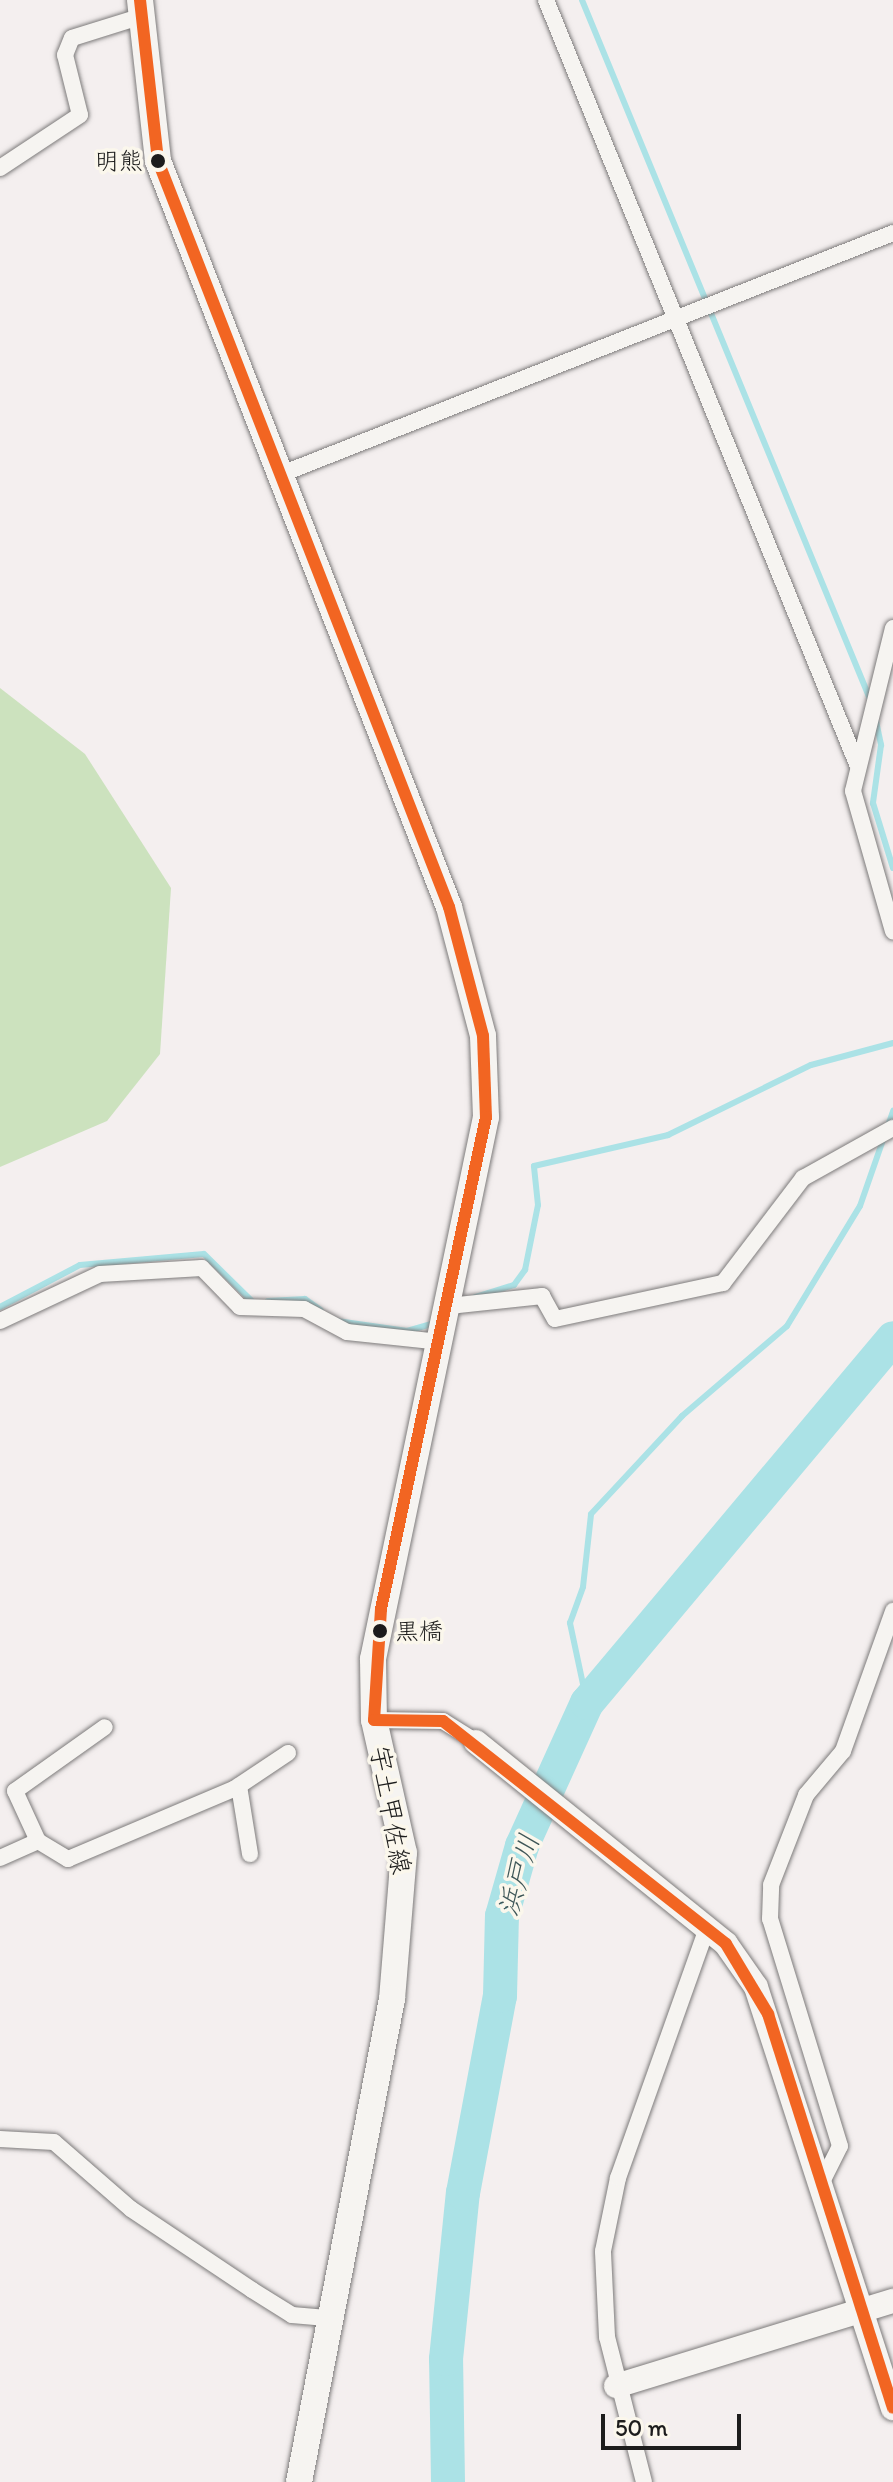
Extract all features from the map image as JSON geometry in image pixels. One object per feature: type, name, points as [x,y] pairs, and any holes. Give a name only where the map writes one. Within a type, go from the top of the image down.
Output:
[{"type":"main road","name":"宇土甲佐線","points":[[140,8],[158,161],[449,907],[483,1036],[486,1117],[449,1306],[381,1609],[374,1720],[404,1853],[404,1903],[392,1999],[327,2318],[299,2482]]},
{"type":"street","points":[[546,0],[857,764]]},
{"type":"street","points":[[0,168],[80,115],[65,55],[72,38],[140,8]]},
{"type":"street","points":[[279,475],[893,233]]},
{"type":"street","points":[[893,628],[857,764],[859,830],[893,931]]},
{"type":"street","points":[[449,1306],[542,1296],[555,1319],[723,1283],[803,1178],[893,1128]]},
{"type":"street","points":[[0,1321],[100,1274],[202,1268],[240,1307],[304,1309],[347,1332],[441,1342]]},
{"type":"street","points":[[822,2182],[840,2146],[770,1919],[771,1885],[806,1795],[843,1751],[893,1611]]},
{"type":"street","points":[[374,1720],[443,1721],[476,1742],[700,1923],[762,2001],[822,2182],[859,2312],[892,2400]]},
{"type":"street","points":[[105,1727],[15,1791],[38,1841],[68,1859],[239,1786],[288,1753]]},
{"type":"street","points":[[239,1786],[250,1854]]},
{"type":"street","points":[[0,1858],[38,1841]]},
{"type":"street","points":[[644,2482],[616,2386],[603,2251],[618,2178],[700,1923]]},
{"type":"street","points":[[0,2139],[39,2135],[54,2142],[131,2209],[252,2290],[292,2315],[327,2318]]},
{"type":"street","points":[[616,2386],[893,2301]]},
{"type":"green space","points":[[0,688],[85,754],[171,888],[160,1054],[107,1121],[0,1167]]},
{"type":"waterway","points":[[582,0],[870,699]]},
{"type":"waterway","points":[[876,721],[881,745],[873,803],[893,868]]},
{"type":"waterway","points":[[475,1297],[514,1285],[525,1270],[538,1205],[534,1166],[668,1135],[811,1065],[893,1043]]},
{"type":"waterway","points":[[587,1703],[570,1623],[583,1587],[591,1514],[682,1416],[787,1326],[860,1206],[893,1111]]},
{"type":"waterway","points":[[0,1307],[80,1265],[204,1254],[253,1302]]},
{"type":"waterway","points":[[268,1301],[305,1299],[321,1310]]},
{"type":"waterway","points":[[337,1321],[407,1331],[435,1323]]},
{"type":"waterway","name":"浜戸川","points":[[448,2482],[446,2359],[463,2193],[500,1996],[502,1916],[522,1846],[587,1703],[893,1338]]},
{"type":"transit line","points":[[140,0],[158,161],[449,907],[483,1036],[486,1117],[381,1609],[374,1720],[443,1721],[726,1944],[768,2014],[893,2408]]},
{"type":"place","name":"明熊","points":[[158,161]]},
{"type":"place","name":"黒橋","points":[[380,1631]]}]
